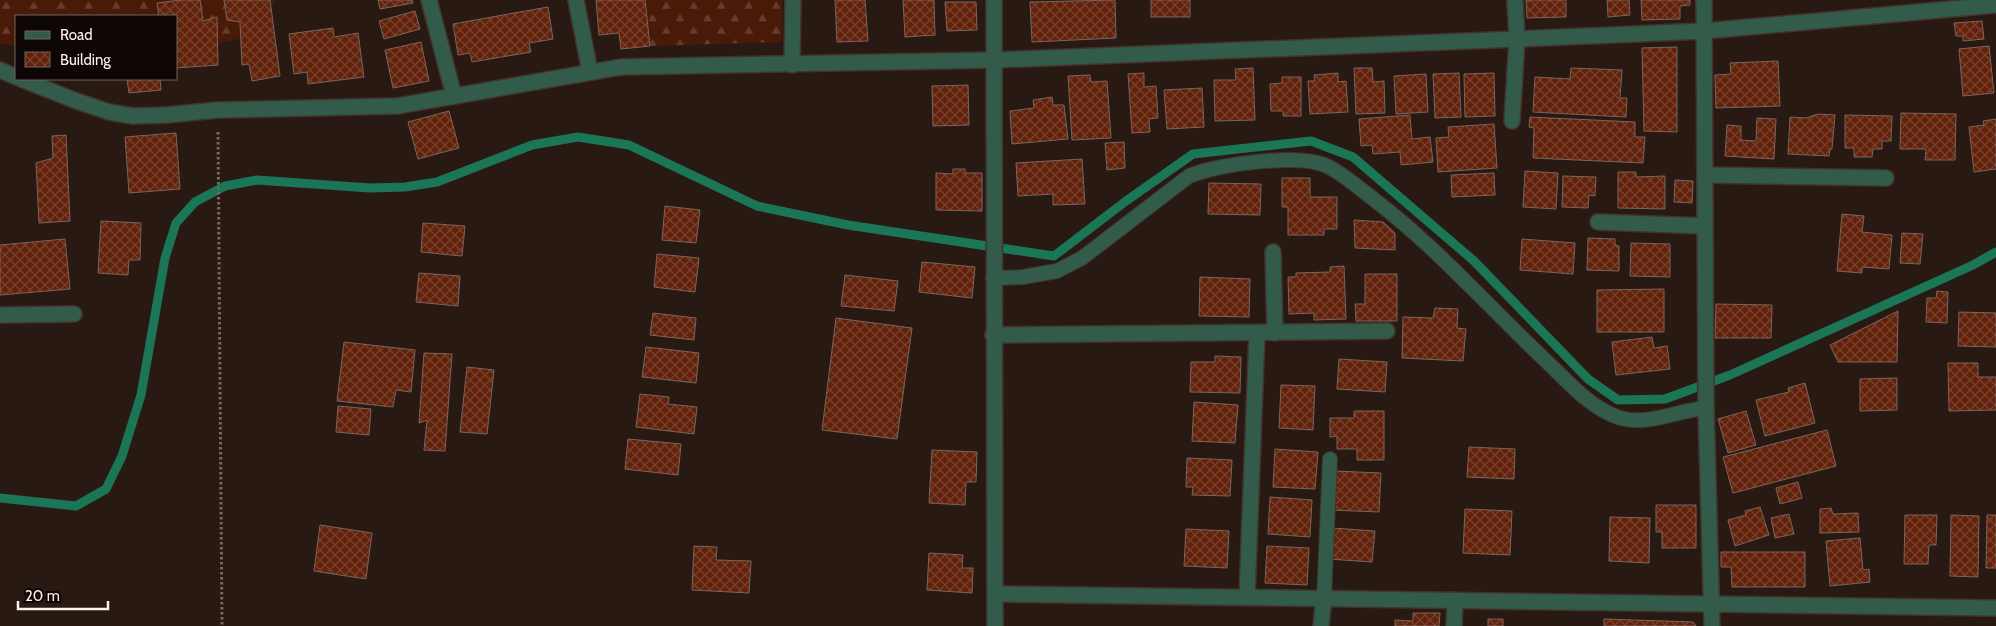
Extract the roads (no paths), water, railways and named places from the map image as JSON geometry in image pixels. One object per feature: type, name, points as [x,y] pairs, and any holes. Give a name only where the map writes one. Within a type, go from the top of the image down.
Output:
[{"type":"street","points":[[429,0],[454,96]]},
{"type":"street","points":[[576,0],[590,72]]},
{"type":"street","points":[[792,0],[792,65]]},
{"type":"street","points":[[994,0],[993,335],[995,626]]},
{"type":"street","points":[[1512,121],[1517,40],[1515,0]]},
{"type":"street","points":[[1704,0],[1706,175],[1705,363],[1712,626]]},
{"type":"street","points":[[24,80],[82,103],[110,112],[133,116],[218,110],[397,106],[621,67],[995,60],[1517,40],[1704,31],[1996,5]]},
{"type":"street","points":[[0,70],[15,77]]},
{"type":"street","points":[[1706,175],[1886,178]]},
{"type":"street","points":[[1598,222],[1705,226]]},
{"type":"street","points":[[1273,252],[1275,333]]},
{"type":"street","points":[[0,315],[74,314]]},
{"type":"street","points":[[1247,597],[1257,332]]},
{"type":"street","points":[[993,335],[1387,332]]},
{"type":"street","points":[[995,594],[1996,608]]},
{"type":"street","points":[[1321,626],[1324,598]]},
{"type":"street","points":[[1454,626],[1455,600]]},
{"type":"lane","points":[[993,272],[1023,277],[1057,271],[1082,258],[1190,176],[1206,169],[1288,161],[1325,165],[1383,206],[1429,245],[1522,338],[1596,407],[1621,418],[1638,420],[1706,403]]},
{"type":"lane","points":[[1324,598],[1330,459]]},
{"type":"waterway","points":[[0,498],[76,506],[106,489],[122,456],[141,395],[165,258],[176,223],[195,202],[225,186],[257,180],[370,188],[405,187],[437,182],[532,145],[578,137],[629,145],[757,206],[848,225],[1054,256],[1126,201],[1193,154],[1311,141],[1353,157],[1474,261],[1588,379],[1618,400],[1665,399],[1730,375],[1973,265],[1996,252]]}]
